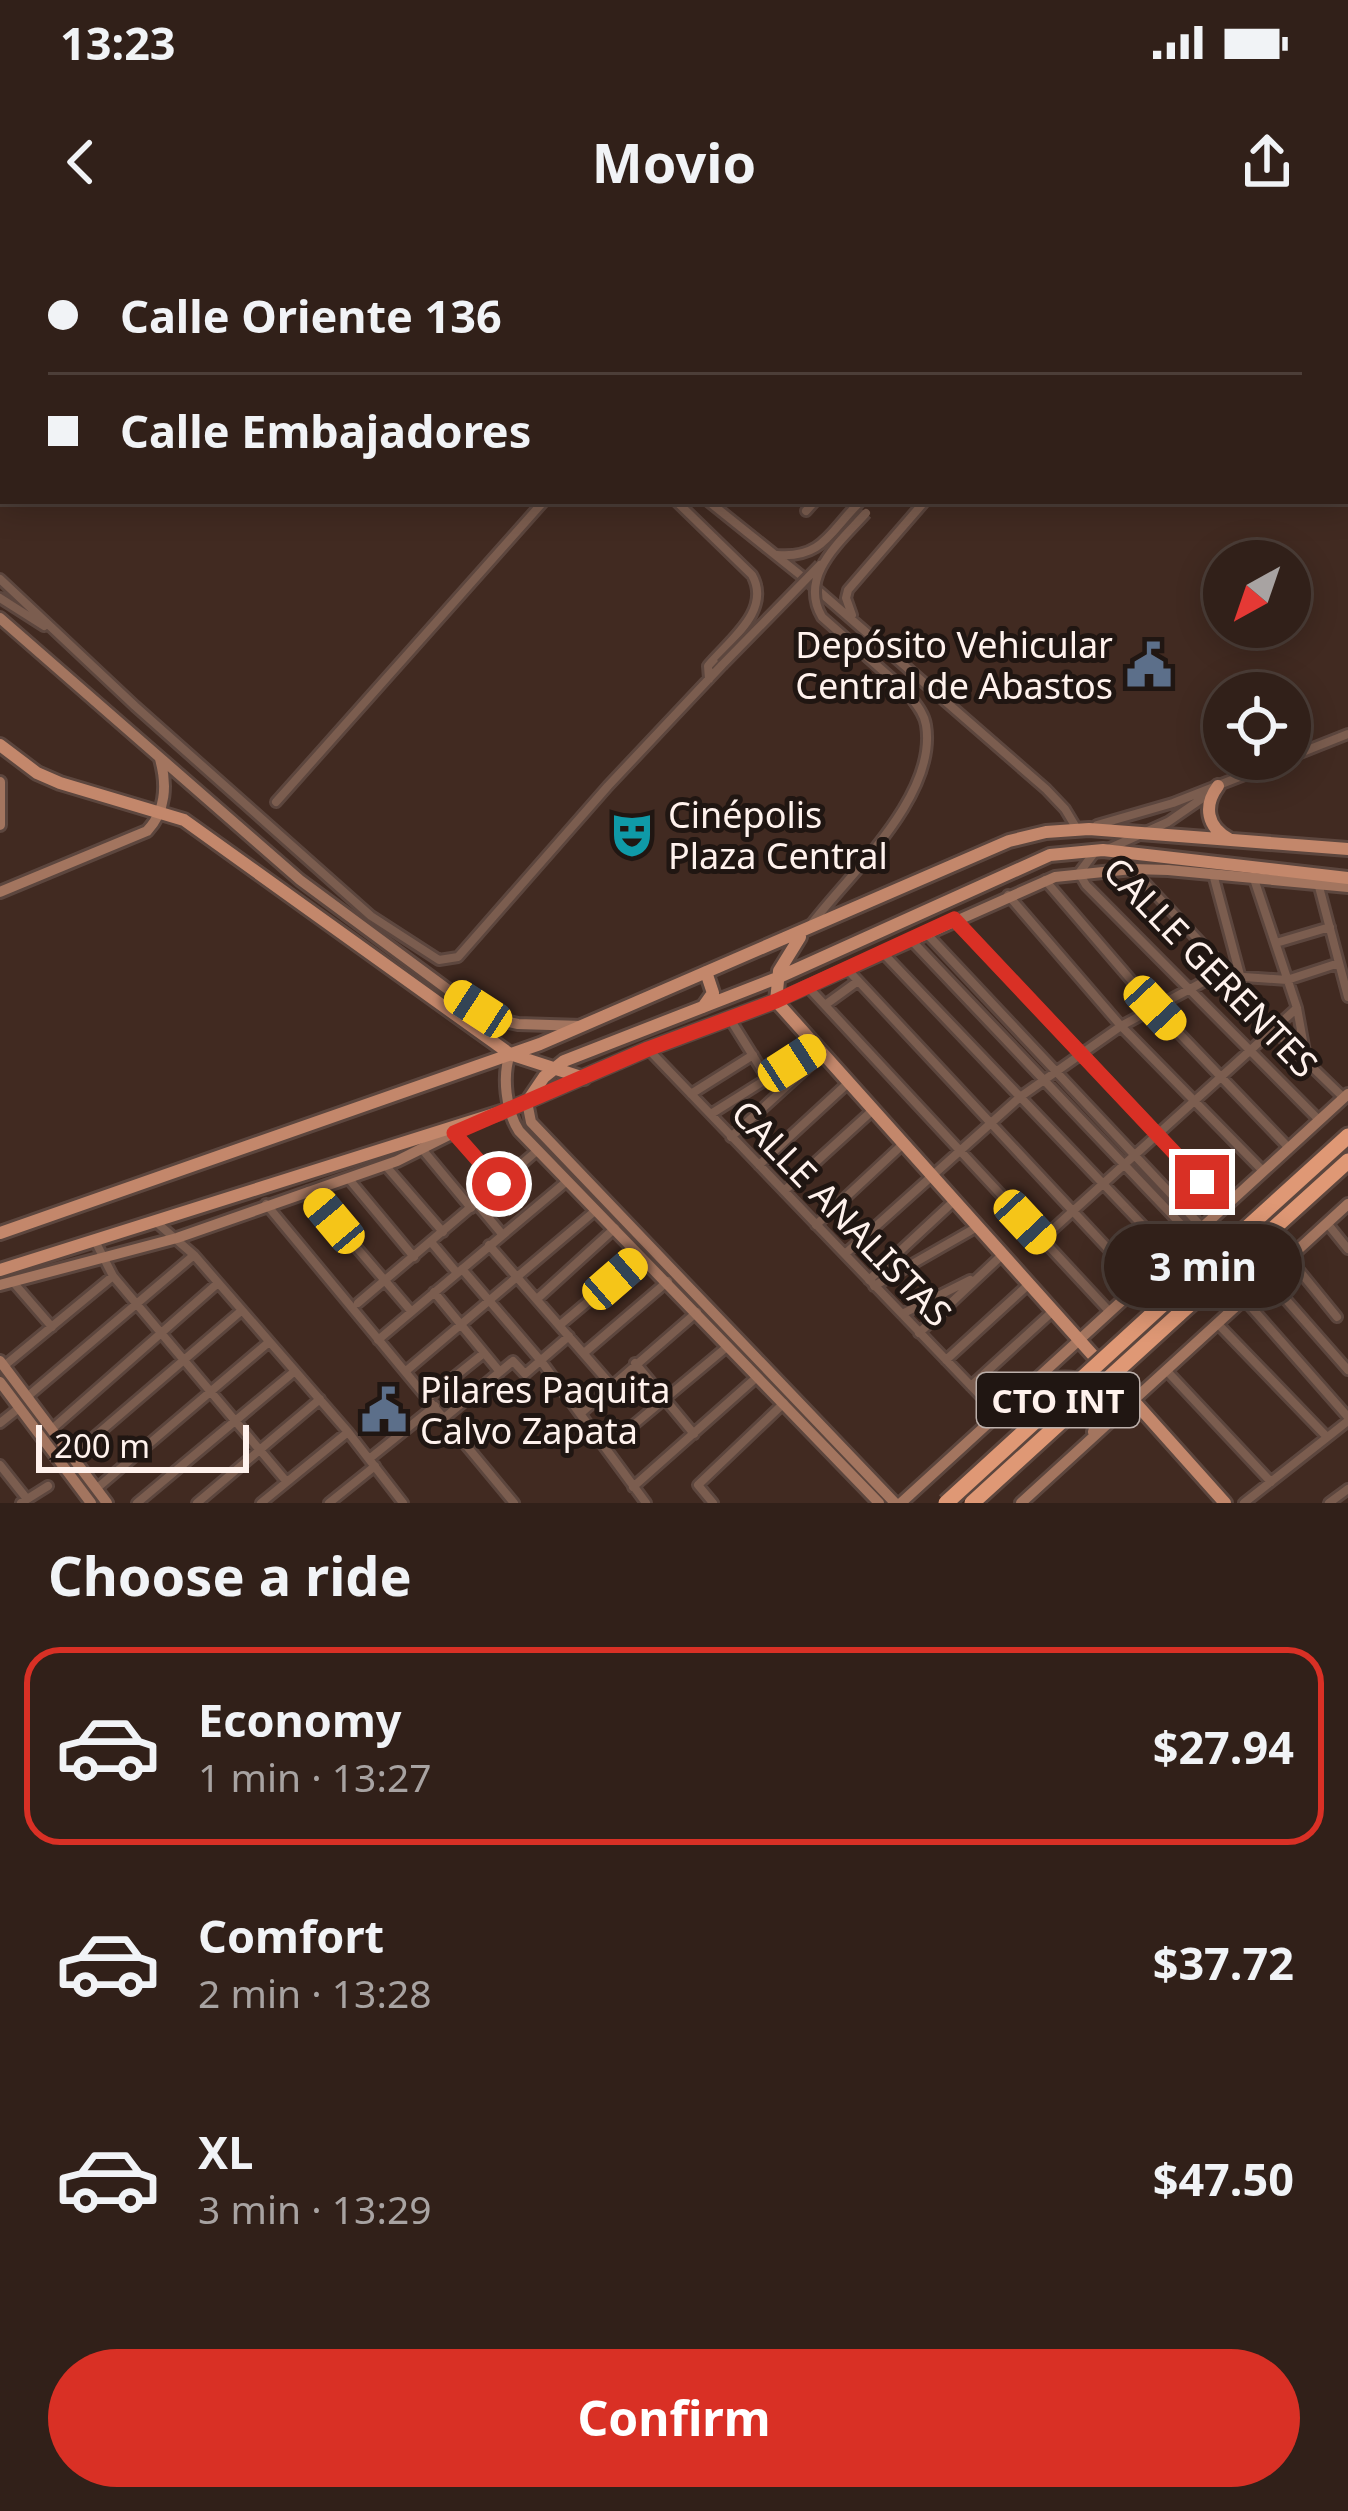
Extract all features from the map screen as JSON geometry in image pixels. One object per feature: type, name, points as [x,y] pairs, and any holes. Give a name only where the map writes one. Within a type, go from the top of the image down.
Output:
[{"type":"highway","name":"CTO INT","points":[[946,1503],[1348,1136]]},
{"type":"highway","name":"CTO INT","points":[[972,1503],[1348,1162]]},
{"type":"main road","points":[[0,745],[60,783],[184,820],[510,1054],[584,1078]]},
{"type":"main road","points":[[1217,787],[1209,801],[1209,817],[1217,831],[1230,839]]},
{"type":"main road","points":[[1062,853],[1076,830]]},
{"type":"main road","points":[[0,1233],[510,1054],[805,932],[978,852],[1036,834],[1076,830],[1146,833],[1348,849]]},
{"type":"main road","points":[[527,1102],[551,1070],[777,978],[1026,864],[1062,853],[1100,851],[1348,878]]},
{"type":"main road","points":[[805,932],[787,954],[777,978],[776,1001],[1225,1503]]},
{"type":"main road","points":[[703,1008],[713,993],[706,972]]},
{"type":"main road","points":[[0,1270],[509,1109],[776,1001]]},
{"type":"street","points":[[276,802],[541,504]]},
{"type":"street","points":[[679,504],[752,575],[759,591],[753,613],[708,665],[709,679]]},
{"type":"street","points":[[712,504],[1046,789],[1076,830],[1149,812],[1234,780]]},
{"type":"street","points":[[806,511],[812,504]]},
{"type":"street","points":[[776,555],[799,556],[818,548],[858,504]]},
{"type":"street","points":[[0,579],[371,916],[439,960],[458,957],[608,786],[808,572],[821,564],[870,504]]},
{"type":"street","points":[[855,622],[846,598],[848,590],[922,504]]},
{"type":"street","points":[[805,932],[880,841],[914,786],[925,749],[926,721],[907,692],[822,617],[813,593],[821,564]]},
{"type":"street","points":[[0,598],[60,637]]},
{"type":"street","points":[[0,618],[301,880],[478,1009],[518,1024],[585,1025]]},
{"type":"street","points":[[1311,749],[1348,734]]},
{"type":"street","points":[[0,892],[148,831],[160,810],[165,782],[159,757]]},
{"type":"street","points":[[0,782],[0,825]]},
{"type":"street","points":[[1100,851],[1146,833],[1217,787]]},
{"type":"street","name":"CALLE GERENTES","points":[[1100,851],[1079,873],[1086,885],[1319,1120]]},
{"type":"street","points":[[1132,869],[1235,975]]},
{"type":"street","points":[[776,1001],[1008,895],[1079,873],[1132,869],[1212,872],[1348,887]]},
{"type":"street","points":[[1212,872],[1235,975]]},
{"type":"street","points":[[1253,876],[1297,1008],[1307,1063]]},
{"type":"street","points":[[1045,880],[1155,1008],[1288,1148]]},
{"type":"street","points":[[1318,883],[1348,997]]},
{"type":"street","points":[[1008,895],[1121,1026],[1263,1172]]},
{"type":"street","points":[[954,919],[1225,1206]]},
{"type":"street","points":[[1276,944],[1330,927]]},
{"type":"street","points":[[926,932],[1134,1154],[1197,1232]]},
{"type":"street","points":[[910,938],[1123,1165],[1197,1232]]},
{"type":"street","points":[[882,952],[1171,1255]]},
{"type":"street","points":[[845,1254],[1020,1097],[1121,1026],[1216,975],[1287,980],[1340,963]]},
{"type":"street","points":[[848,969],[1140,1283]]},
{"type":"street","points":[[825,1005],[859,981]]},
{"type":"street","points":[[808,986],[1109,1311]]},
{"type":"street","points":[[1041,1240],[1297,1008]]},
{"type":"street","points":[[730,1019],[768,1079]]},
{"type":"street","points":[[1273,1029],[1346,1096]]},
{"type":"street","name":"CALLE ANALISTAS","points":[[648,1049],[998,1414]]},
{"type":"street","points":[[711,1114],[819,1050]]},
{"type":"street","points":[[731,1137],[819,1050]]},
{"type":"street","points":[[510,1054],[506,1067],[515,1126],[568,1180],[587,1190],[597,1209],[879,1503]]},
{"type":"street","points":[[691,1094],[753,1055]]},
{"type":"street","points":[[759,1165],[848,1083]]},
{"type":"street","name":"CTO INT","points":[[898,1503],[1346,1096]]},
{"type":"street","points":[[527,1102],[531,1122],[587,1190],[898,1503]]},
{"type":"street","points":[[784,1191],[873,1110]]},
{"type":"street","points":[[6,1284],[177,1238],[385,1165],[483,1118]]},
{"type":"street","points":[[454,1133],[499,1184]]},
{"type":"street","points":[[816,1225],[903,1144]]},
{"type":"street","points":[[422,1149],[502,1234]]},
{"type":"street","points":[[358,1303],[538,1150]]},
{"type":"street","points":[[385,1165],[443,1232]]},
{"type":"street","points":[[347,1178],[414,1256]]},
{"type":"street","points":[[378,1340],[568,1180]]},
{"type":"street","points":[[308,1191],[411,1311]]},
{"type":"street","points":[[872,1283],[954,1201]]},
{"type":"street","points":[[266,1204],[514,1503]]},
{"type":"street","name":"CTO INT","points":[[1021,1503],[1348,1204]]},
{"type":"street","points":[[406,1371],[597,1209]]},
{"type":"street","points":[[156,1222],[194,1255],[320,1399],[398,1501]]},
{"type":"street","points":[[1327,1223],[1348,1249]]},
{"type":"street","points":[[872,1283],[977,1227]]},
{"type":"street","points":[[537,1299],[616,1228]]},
{"type":"street","points":[[94,1239],[112,1276],[286,1481]]},
{"type":"street","points":[[431,1242],[541,1361],[646,1503]]},
{"type":"street","points":[[489,1245],[611,1385]]},
{"type":"street","points":[[27,1396],[194,1255]]},
{"type":"street","points":[[920,1333],[1003,1255]]},
{"type":"street","points":[[560,1325],[642,1256]]},
{"type":"street","points":[[1289,1258],[1337,1317]]},
{"type":"street","points":[[902,1314],[981,1274]]},
{"type":"street","points":[[91,1497],[72,1456],[2,1363],[112,1276]]},
{"type":"street","points":[[1267,1278],[1348,1370]]},
{"type":"street","points":[[584,1353],[668,1281]]},
{"type":"street","points":[[52,1430],[218,1283]]},
{"type":"street","points":[[6,1284],[52,1327]]},
{"type":"street","points":[[946,1360],[1028,1284]]},
{"type":"street","points":[[434,1292],[500,1372]]},
{"type":"street","points":[[1244,1299],[1348,1419],[1244,1503]]},
{"type":"street","points":[[72,1456],[241,1311]]},
{"type":"street","points":[[970,1386],[1052,1311]]},
{"type":"street","points":[[580,1413],[697,1312]]},
{"type":"street","points":[[1217,1323],[1327,1437]]},
{"type":"street","points":[[444,1418],[513,1361],[525,1375],[569,1336]]},
{"type":"street","points":[[91,1497],[269,1342]]},
{"type":"street","points":[[606,1448],[729,1345]]},
{"type":"street","points":[[329,1503],[484,1353]]},
{"type":"street","points":[[635,1364],[694,1434]]},
{"type":"street","points":[[1166,1370],[1271,1482]]},
{"type":"street","points":[[137,1503],[295,1371]]},
{"type":"street","points":[[1033,1382],[1068,1375],[1089,1385],[1100,1409],[1089,1441]]},
{"type":"street","points":[[633,1487],[758,1376]]},
{"type":"street","points":[[0,1382],[91,1497],[107,1503]]},
{"type":"street","points":[[197,1503],[320,1399]]},
{"type":"street","points":[[712,1503],[698,1485],[784,1403]]},
{"type":"street","points":[[0,1423],[19,1408]]},
{"type":"street","points":[[261,1503],[348,1432]]},
{"type":"street","points":[[2,1471],[24,1501],[48,1486]]},
{"type":"street","points":[[1329,1503],[1348,1489]]},
{"type":"place","name":"Depósito Vehicular Central de Abastos","points":[[1149,665]]},
{"type":"place","name":"Cinépolis Plaza Central","points":[[632,835]]},
{"type":"place","name":"Pilares Paquita Calvo Zapata","points":[[384,1410]]},
{"type":"route","points":[[499,1184],[454,1133],[648,1049],[776,1001],[954,919],[1202,1182]]}]
